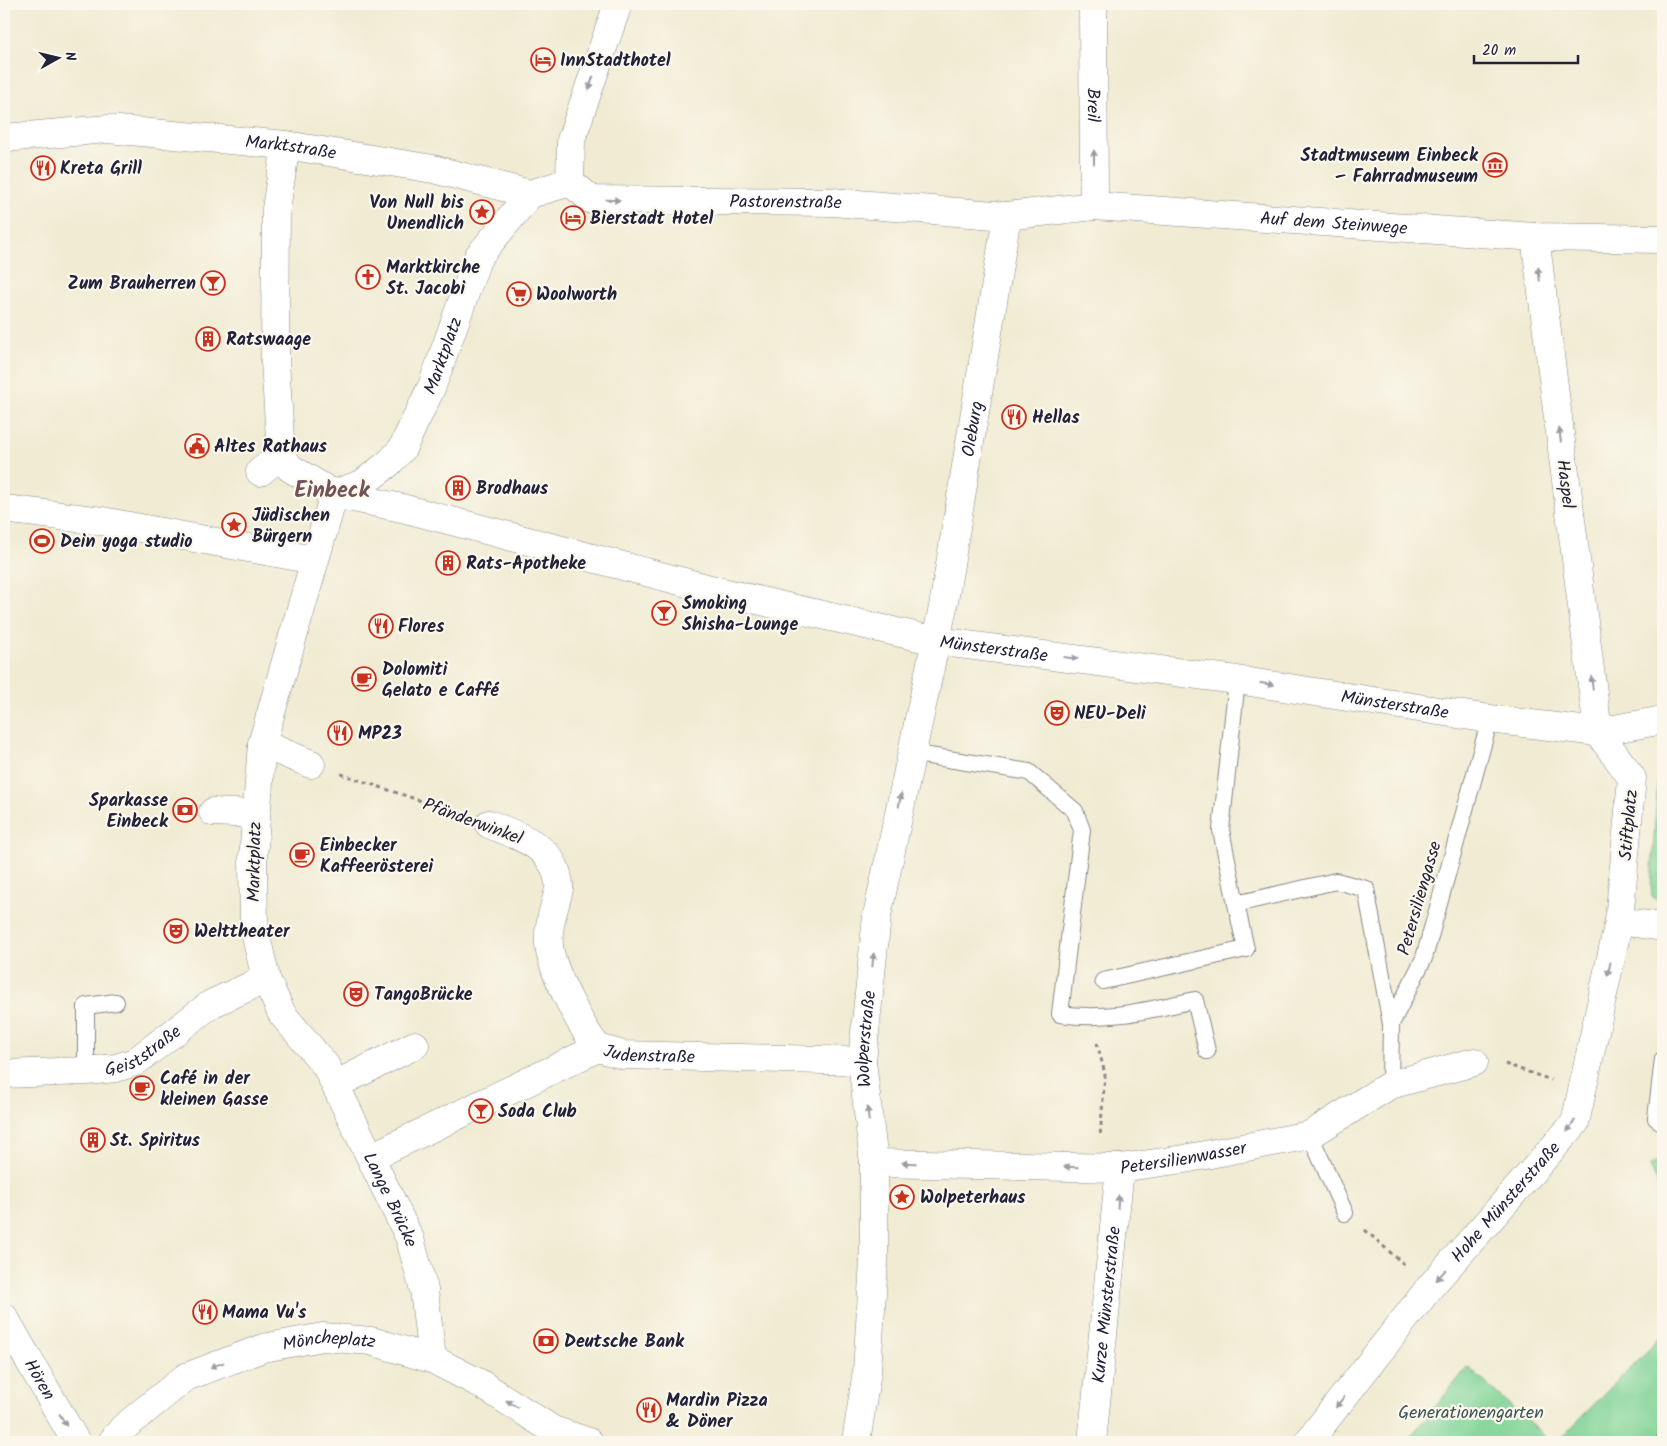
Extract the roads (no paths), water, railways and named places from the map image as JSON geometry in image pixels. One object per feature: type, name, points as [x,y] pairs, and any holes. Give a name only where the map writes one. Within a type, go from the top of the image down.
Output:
[{"type":"street","points":[[530,194],[570,182],[571,140],[618,4]]},
{"type":"street","name":"Breil","points":[[1092,4],[1094,206]]},
{"type":"street","name":"Marktstraße","points":[[4,138],[107,129],[286,146],[433,169],[530,194]]},
{"type":"street","points":[[286,146],[276,209],[268,386],[281,455],[290,468],[334,494]]},
{"type":"street","name":"Pastorenstraße","points":[[570,182],[592,200],[832,202],[1007,216]]},
{"type":"street","name":"Marktplatz","points":[[317,1053],[282,1014],[266,979],[254,928],[255,814],[262,744],[334,494],[362,484],[389,463],[402,449],[432,386],[478,257],[530,194]]},
{"type":"street","name":"Auf dem Steinwege","points":[[1007,216],[1094,206],[1534,237],[1663,239]]},
{"type":"street","name":"Oleburg","points":[[936,641],[1007,216]]},
{"type":"street","name":"Haspel","points":[[1534,237],[1598,732]]},
{"type":"street","points":[[255,470],[281,455]]},
{"type":"street","name":"Münsterstraße","points":[[334,494],[402,508],[722,592],[936,641],[1238,680],[1490,719],[1598,732]]},
{"type":"street","points":[[4,509],[102,520],[314,560]]},
{"type":"street","name":"Wolperstraße","points":[[856,1442],[867,1371],[874,1261],[874,1162],[862,1061],[877,916],[910,753],[936,641]]},
{"type":"street","points":[[1598,732],[1663,720]]},
{"type":"street","name":"Stiftplatz","points":[[1598,732],[1632,778],[1619,922]]},
{"type":"street","points":[[262,744],[311,764]]},
{"type":"street","points":[[212,812],[255,814]]},
{"type":"street","name":"Pfänderwinkel","points":[[490,824],[536,844],[554,862],[560,886],[550,924],[549,946],[555,967],[583,1030],[598,1048]]},
{"type":"street","points":[[1619,922],[1663,927]]},
{"type":"street","name":"Hohe Münsterstraße","points":[[1308,1442],[1430,1287],[1574,1123],[1583,1091],[1619,922]]},
{"type":"street","name":"Geiststraße","points":[[4,1074],[86,1071],[116,1068],[135,1062],[211,1004],[266,979]]},
{"type":"street","points":[[337,1084],[415,1045]]},
{"type":"street","name":"Judenstraße","points":[[371,1157],[598,1048],[623,1055],[862,1061]]},
{"type":"street","name":"Lange Brücke","points":[[317,1053],[337,1084],[410,1239],[424,1290],[432,1359]]},
{"type":"street","name":"Petersilienwasser","points":[[874,1162],[1109,1168],[1310,1135],[1390,1085],[1474,1062]]},
{"type":"street","name":"Kurze Münsterstraße","points":[[1092,1442],[1109,1168]]},
{"type":"street","name":"Hören","points":[[4,1317],[76,1442]]},
{"type":"street","name":"Möncheplatz","points":[[112,1442],[123,1428],[186,1377],[263,1348],[323,1338],[371,1340],[432,1359],[481,1384],[552,1436],[589,1442]]},
{"type":"lane","points":[[1103,981],[1246,949],[1221,830],[1238,680]]},
{"type":"lane","name":"Petersiliengasse","points":[[1390,1085],[1392,1024],[1424,958],[1490,719]]},
{"type":"lane","points":[[910,753],[1029,772],[1075,811],[1082,830],[1060,1014],[1084,1018],[1110,1017],[1195,1000],[1207,1051]]},
{"type":"lane","points":[[1236,904],[1336,881],[1366,889],[1392,1024]]},
{"type":"lane","points":[[86,1071],[86,1006],[116,1002]]},
{"type":"lane","points":[[1660,1121],[1656,1118],[1663,1059]]},
{"type":"lane","points":[[1310,1135],[1345,1213]]},
{"type":"place","name":"InnStadthotel","points":[[543,60]]},
{"type":"place","name":"Stadtmuseum Einbeck – Fahrradmuseum","points":[[1495,165]]},
{"type":"place","name":"Kreta Grill","points":[[43,168]]},
{"type":"place","name":"Von Null bis Unendlich","points":[[482,212]]},
{"type":"place","name":"Bierstadt Hotel","points":[[573,218]]},
{"type":"place","name":"Marktkirche St. Jacobi","points":[[368,277]]},
{"type":"place","name":"Zum Brauherren","points":[[213,283]]},
{"type":"place","name":"Woolworth","points":[[519,294]]},
{"type":"place","name":"Ratswaage","points":[[208,339]]},
{"type":"place","name":"Hellas","points":[[1014,417]]},
{"type":"place","name":"Altes Rathaus","points":[[197,446]]},
{"type":"place","name":"Brodhaus","points":[[458,488]]},
{"type":"place","name":"Jüdischen Bürgern","points":[[234,525]]},
{"type":"place","name":"Dein yoga studio","points":[[42,541]]},
{"type":"place","name":"Rats-Apotheke","points":[[448,563]]},
{"type":"place","name":"Smoking Shisha-Lounge","points":[[664,613]]},
{"type":"place","name":"Flores","points":[[381,626]]},
{"type":"place","name":"Dolomiti Gelato e Caffé","points":[[364,679]]},
{"type":"place","name":"NEU-Deli","points":[[1057,713]]},
{"type":"place","name":"MP23","points":[[340,733]]},
{"type":"place","name":"Sparkasse Einbeck","points":[[185,810]]},
{"type":"place","name":"Einbecker Kaffeerösterei","points":[[302,855]]},
{"type":"place","name":"Welttheater","points":[[176,931]]},
{"type":"place","name":"TangoBrücke","points":[[356,994]]},
{"type":"place","name":"Café in der kleinen Gasse","points":[[142,1088]]},
{"type":"place","name":"Soda Club","points":[[481,1111]]},
{"type":"place","name":"St. Spiritus","points":[[93,1140]]},
{"type":"place","name":"Wolpeterhaus","points":[[902,1197]]},
{"type":"place","name":"Mama Vu's","points":[[205,1312]]},
{"type":"place","name":"Deutsche Bank","points":[[546,1341]]},
{"type":"place","name":"Mardin Pizza & Döner","points":[[649,1410]]},
{"type":"district","name":"Einbeck","points":[[332,489]]},
{"type":"park label","name":"Generationengarten","points":[[1471,1412]]}]
